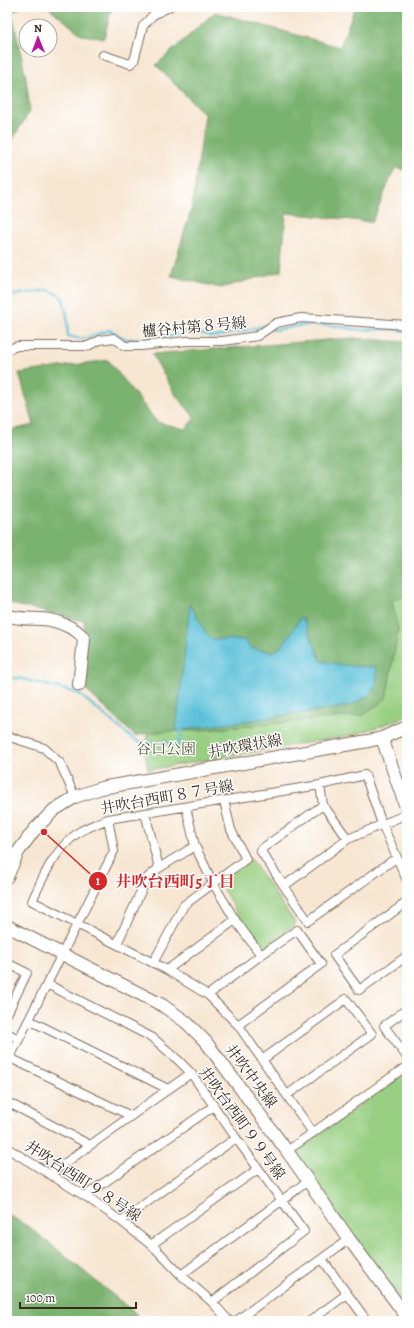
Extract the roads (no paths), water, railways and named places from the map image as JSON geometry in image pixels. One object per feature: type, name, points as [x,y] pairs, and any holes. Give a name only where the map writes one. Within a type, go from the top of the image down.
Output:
[{"type":"street","points":[[103,55],[130,64],[134,61],[143,26],[153,15],[169,7]]},
{"type":"street","name":"櫨谷村第８号線","points":[[7,350],[17,346],[88,346],[100,340],[114,338],[125,346],[141,346],[187,341],[223,341],[257,336],[276,323],[301,318],[407,325]]},
{"type":"street","points":[[7,615],[14,618],[50,620],[74,629],[82,636],[84,640],[79,685]]},
{"type":"street","name":"井吹環状線","points":[[7,877],[18,852],[35,829],[54,810],[75,797],[102,788],[382,738],[407,727]]},
{"type":"street","points":[[7,736],[44,748],[60,763],[75,797]]},
{"type":"street","points":[[382,738],[407,810]]},
{"type":"street","name":"井吹台西町８７号線","points":[[313,1133],[238,1025],[208,995],[167,970],[32,901],[47,869],[62,847],[80,832],[108,819],[320,785],[365,775],[382,824],[407,880]]},
{"type":"street","points":[[320,785],[323,806],[348,839]]},
{"type":"street","points":[[153,963],[184,905],[246,859],[231,830],[224,801]]},
{"type":"street","points":[[323,806],[260,850],[308,921],[396,858]]},
{"type":"street","points":[[186,807],[195,846],[213,883],[236,920],[261,955]]},
{"type":"street","points":[[145,813],[159,868]]},
{"type":"street","points":[[284,886],[348,839],[407,814]]},
{"type":"street","points":[[108,819],[114,851],[8,1060],[131,1116]]},
{"type":"street","points":[[117,944],[147,878],[159,868],[195,846]]},
{"type":"street","points":[[407,902],[334,955],[359,990],[407,956]]},
{"type":"street","points":[[167,970],[236,920]]},
{"type":"street","name":"井吹中央線","points":[[7,926],[162,1005],[186,1022],[206,1042],[407,1317]]},
{"type":"street","points":[[208,995],[297,930],[321,964],[238,1025]]},
{"type":"street","points":[[7,963],[27,973],[7,1014]]},
{"type":"street","name":"井吹台西町９９号線","points":[[47,984],[153,1038],[191,1073],[258,1169],[304,1231],[212,1302]]},
{"type":"street","points":[[262,1060],[346,999],[372,1034],[287,1095]]},
{"type":"street","points":[[407,1009],[384,1026],[407,1057]]},
{"type":"street","points":[[28,1020],[168,1089]]},
{"type":"street","points":[[7,1033],[19,1039]]},
{"type":"street","points":[[287,1151],[407,1066]]},
{"type":"street","points":[[50,1174],[191,1073]]},
{"type":"street","points":[[7,1102],[90,1145]]},
{"type":"street","points":[[85,1196],[214,1106]]},
{"type":"street","points":[[121,1221],[236,1138]]},
{"type":"street","name":"井吹台西町９８号線","points":[[7,1148],[85,1196],[121,1221],[151,1245],[181,1275],[212,1302],[229,1321]]},
{"type":"street","points":[[151,1245],[258,1169]]},
{"type":"street","points":[[181,1275],[308,1182]]},
{"type":"street","points":[[236,1321],[349,1239]]},
{"type":"street","points":[[322,1259],[367,1321]]},
{"type":"street","points":[[310,1321],[347,1294]]},
{"type":"water","points":[[190,604],[205,632],[212,639],[245,640],[251,648],[273,652],[282,646],[302,616],[321,661],[350,666],[377,667],[377,684],[367,697],[349,706],[176,731]]},
{"type":"waterway","points":[[7,296],[48,290],[62,297],[67,315],[68,336],[82,339],[110,330],[125,339],[136,339],[166,337],[191,331],[214,337],[264,326],[266,327]]},
{"type":"waterway","points":[[271,329],[275,330],[304,325],[329,325],[360,330],[392,329],[407,331]]},
{"type":"waterway","points":[[7,677],[23,679],[78,693],[132,738],[139,742],[179,743],[182,730]]},
{"type":"place","name":"井吹台西町5丁目","points":[[44,832]]},
{"type":"park label","name":"谷口公園","points":[[166,749]]}]
